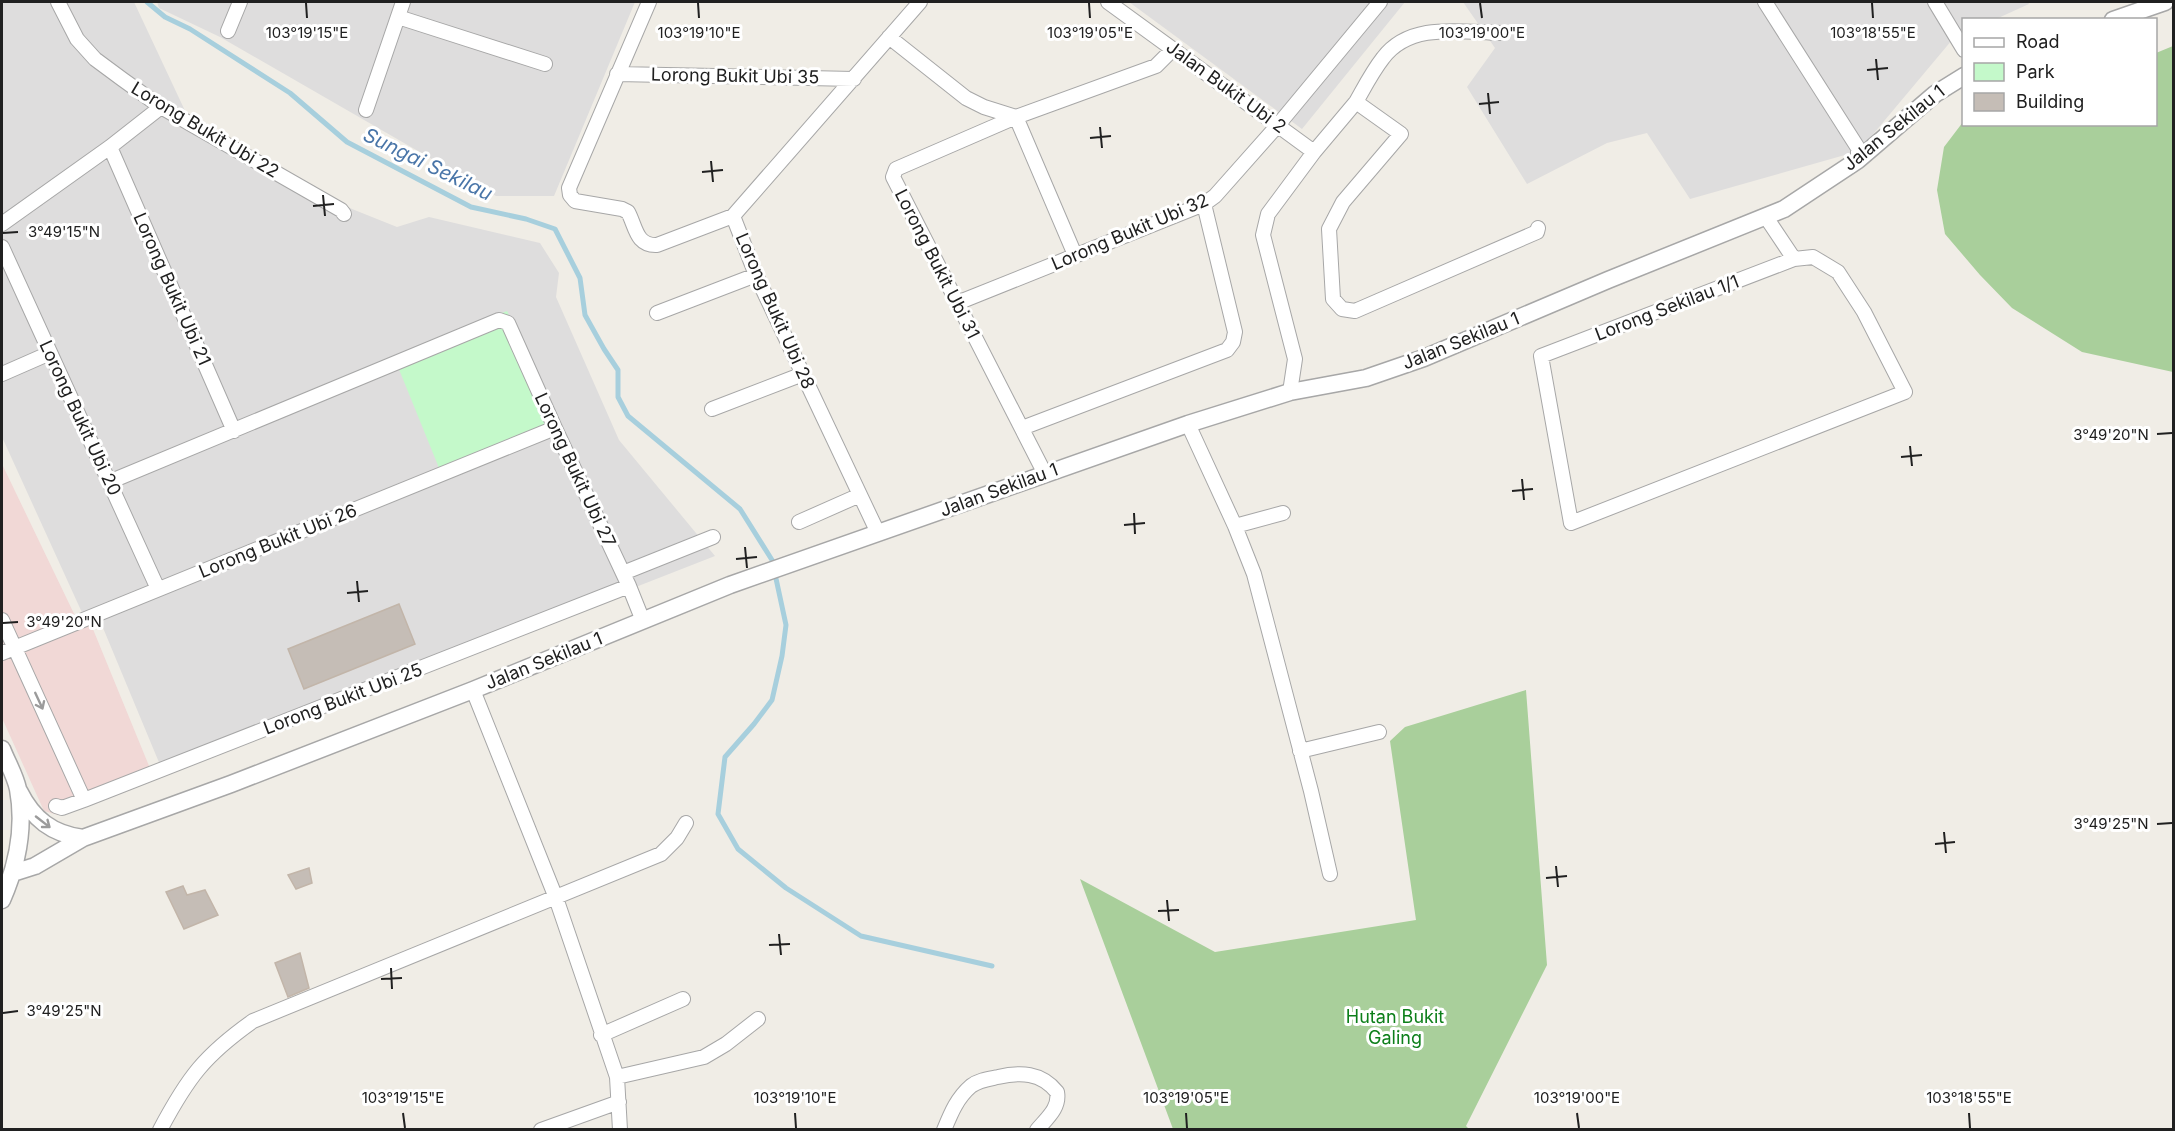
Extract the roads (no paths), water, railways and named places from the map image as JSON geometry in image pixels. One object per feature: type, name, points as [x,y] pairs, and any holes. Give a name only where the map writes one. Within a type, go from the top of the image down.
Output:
[{"type":"street","name":"Lorong Bukit Ubi 22","points":[[58,2],[77,39],[95,59],[161,107],[345,214]]},
{"type":"street","points":[[228,31],[240,2]]},
{"type":"street","points":[[366,110],[403,2]]},
{"type":"street","points":[[648,2],[569,188],[570,195],[575,201],[628,212],[638,236],[643,243],[650,246],[733,216]]},
{"type":"street","name":"Lorong Bukit Ubi 28","points":[[878,533],[756,275],[733,216],[920,2]]},
{"type":"street","name":"Jalan Bukit Ubi 2","points":[[1108,2],[1314,152]]},
{"type":"street","name":"Lorong Bukit Ubi 32","points":[[957,303],[1204,204],[1215,196],[1278,125],[1380,2]]},
{"type":"street","points":[[1765,2],[1858,148],[1858,160]]},
{"type":"street","points":[[1935,2],[1962,47]]},
{"type":"street","points":[[2119,18],[2165,2]]},
{"type":"street","points":[[398,17],[545,64]]},
{"type":"street","points":[[1290,392],[1294,359],[1263,236],[1268,214],[1314,152],[1356,102],[1383,57],[1404,39],[1427,32],[1500,33]]},
{"type":"street","points":[[890,37],[966,98],[984,107],[1016,117],[1075,255]]},
{"type":"street","name":"Lorong Bukit Ubi 31","points":[[1045,474],[893,177],[896,169],[1016,117],[1156,66],[1173,49]]},
{"type":"street","name":"Lorong Bukit Ubi 35","points":[[617,74],[854,79]]},
{"type":"street","name":"Jalan Sekilau 1","points":[[7,887],[35,866],[83,838],[231,784],[473,690],[730,585],[1188,424],[1290,392],[1366,378],[1424,358],[1608,280],[1766,217],[1784,209],[1858,160],[1935,94],[1962,77]]},
{"type":"street","points":[[1356,102],[1401,134],[1343,202],[1329,229],[1333,299],[1342,309],[1355,311],[1537,232],[1538,228]]},
{"type":"street","points":[[2,224],[110,147],[161,107]]},
{"type":"street","name":"Lorong Bukit Ubi 21","points":[[110,147],[234,431]]},
{"type":"street","points":[[1022,428],[1227,350],[1233,342],[1235,332],[1204,204]]},
{"type":"street","points":[[1766,217],[1794,260]]},
{"type":"street","name":"Lorong Bukit Ubi 20","points":[[2,247],[158,589]]},
{"type":"street","name":"Lorong Sekilau 1/1","points":[[1814,257],[1838,272],[1864,312],[1905,392],[1571,523],[1541,356],[1794,260],[1814,257]]},
{"type":"street","points":[[657,313],[756,275]]},
{"type":"street","name":"Lorong Bukit Ubi 27","points":[[234,431],[499,320],[504,320],[508,323],[643,621]]},
{"type":"street","points":[[2,374],[50,352]]},
{"type":"street","points":[[712,409],[803,374]]},
{"type":"street","points":[[1188,424],[1254,574],[1330,874]]},
{"type":"street","name":"Lorong Bukit Ubi 26","points":[[8,650],[555,428]]},
{"type":"street","points":[[109,482],[234,431]]},
{"type":"street","points":[[800,522],[860,495]]},
{"type":"street","points":[[1234,526],[1283,513]]},
{"type":"street","points":[[623,573],[713,537]]},
{"type":"street","name":"Lorong Bukit Ubi 25","points":[[56,806],[62,808],[84,800],[629,586]]},
{"type":"street","points":[[2,620],[8,650],[84,800]]},
{"type":"street","points":[[473,690],[556,898],[617,1077],[620,1130]]},
{"type":"street","points":[[1300,752],[1379,732]]},
{"type":"street","points":[[2,749],[18,788],[32,813],[42,823],[68,836],[83,838]]},
{"type":"street","points":[[7,887],[18,851],[18,788]]},
{"type":"street","points":[[160,1130],[176,1099],[201,1064],[228,1038],[253,1021],[661,854],[678,838],[686,823]]},
{"type":"street","points":[[601,1035],[683,999]]},
{"type":"street","points":[[617,1077],[704,1058],[758,1019]]},
{"type":"street","points":[[944,1130],[957,1101],[972,1085],[980,1081],[1022,1073],[1040,1078],[1057,1092],[1056,1107],[1037,1130]]},
{"type":"street","points":[[541,1130],[619,1102]]},
{"type":"waterway","name":"Sungai Sekilau","points":[[147,2],[165,17],[190,29],[290,93],[347,142],[471,207],[526,219],[555,229],[580,278],[585,315],[618,370],[618,397],[628,416],[740,509],[772,560],[786,625],[782,656],[772,700],[725,757],[718,814],[738,849],[786,888],[861,936],[992,966]]},
{"type":"park label","name":"Hutan Bukit Galing","points":[[1395,1027]]}]
